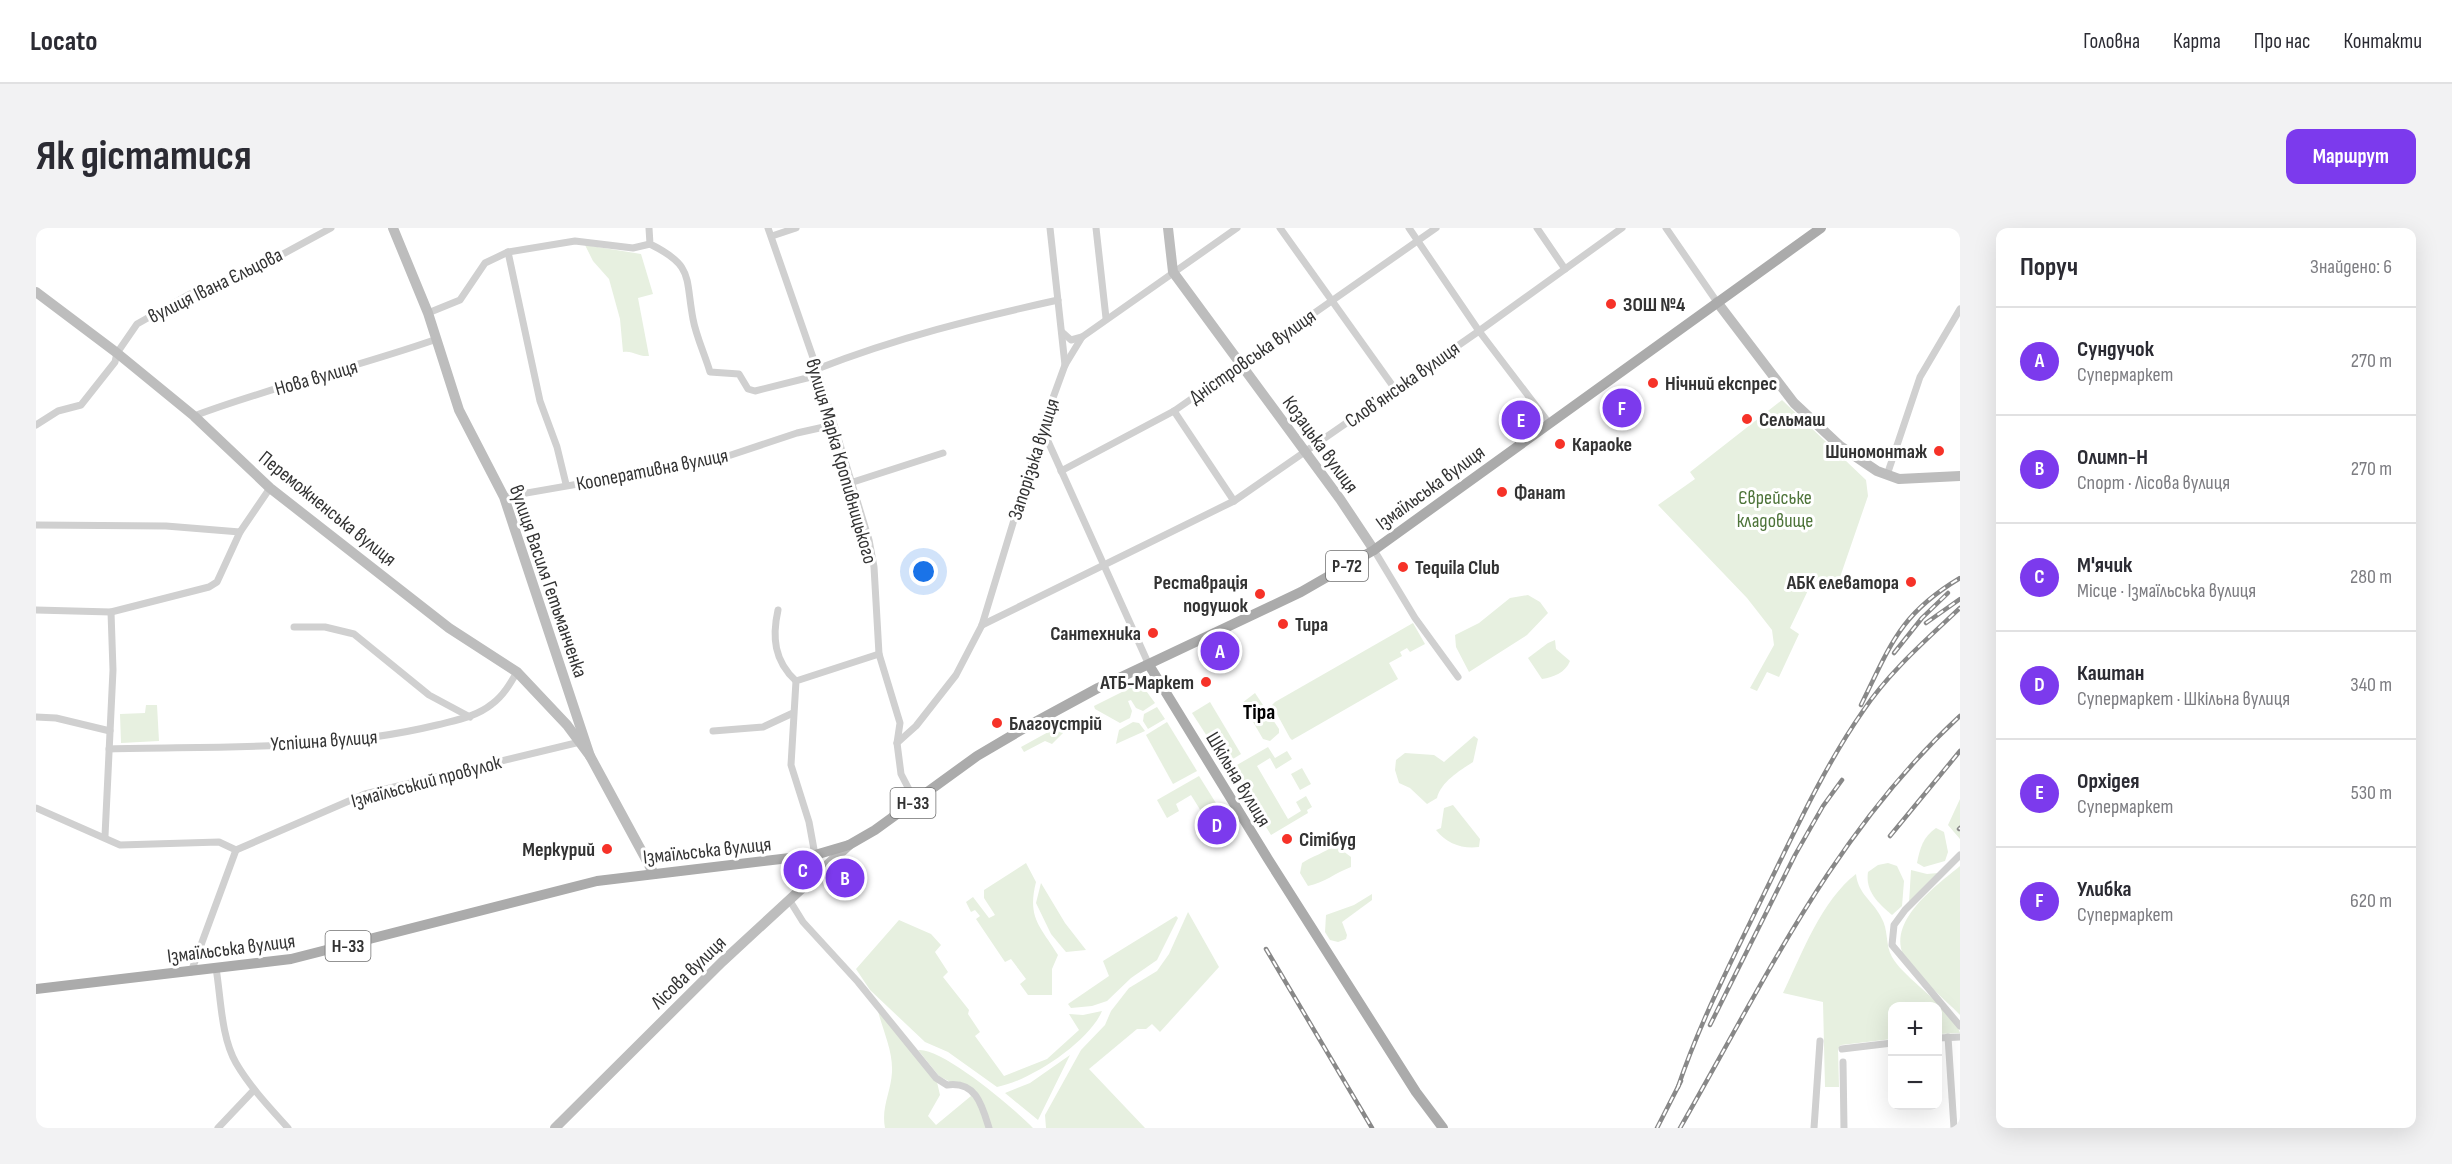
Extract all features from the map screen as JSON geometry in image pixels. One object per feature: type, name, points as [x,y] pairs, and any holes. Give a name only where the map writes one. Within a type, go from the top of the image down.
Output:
[{"type":"main road","name":"Ізмаїльська вулиця","points":[[36,989],[191,972],[324,953],[597,881],[815,855],[849,845],[978,756],[1028,726],[1098,688],[1301,592],[1374,550],[1821,228]]},
{"type":"main road","name":"Шкільна вулиця","points":[[1149,665],[1268,859],[1416,1092],[1443,1128]]},
{"type":"street","name":"вулиця Івана Єльцова","points":[[36,425],[58,411],[81,405],[115,362],[117,353],[137,324],[190,294],[259,267],[331,228]]},
{"type":"street","name":"вулиця Василя Гетьманченка","points":[[393,228],[428,313],[459,410],[504,497],[590,756],[654,874]]},
{"type":"street","points":[[649,228],[650,244]]},
{"type":"street","name":"вулиця Марка Кропивницького","points":[[768,228],[818,372],[869,540],[874,567],[879,654],[897,706],[900,723],[897,743],[901,774],[915,801]]},
{"type":"street","points":[[772,236],[795,228]]},
{"type":"street","points":[[1050,228],[1065,365]]},
{"type":"street","points":[[1096,228],[1106,318]]},
{"type":"street","name":"Козацька вулиця","points":[[1168,228],[1173,272],[1305,451],[1374,550],[1415,618],[1458,677]]},
{"type":"street","name":"Запорізька вулиця","points":[[897,743],[916,726],[956,675],[982,626],[1042,428],[1065,365],[1082,337],[1237,228]]},
{"type":"street","points":[[1280,228],[1395,389]]},
{"type":"street","points":[[1409,228],[1479,331],[1550,423]]},
{"type":"street","name":"Дністровська вулиця","points":[[1061,471],[1173,411],[1436,228]]},
{"type":"street","points":[[1537,228],[1564,268]]},
{"type":"street","name":"Словʼянська вулиця","points":[[982,626],[1104,563],[1234,501],[1479,331],[1622,228]]},
{"type":"street","points":[[1666,228],[1717,302],[1794,403],[1840,446],[1887,475],[1914,480],[1960,476]]},
{"type":"street","points":[[428,313],[460,300],[485,263],[508,252],[575,242],[633,248],[650,244],[676,260],[687,275],[693,320],[710,372],[739,374],[748,389],[755,391],[818,372],[872,348],[930,330],[1058,300]]},
{"type":"street","points":[[508,252],[540,401],[557,447],[566,484]]},
{"type":"street","name":"Переможненська вулиця","points":[[36,292],[117,353],[194,416],[270,488],[449,628],[517,672],[554,710],[590,756]]},
{"type":"street","points":[[1887,475],[1920,376],[1960,309]]},
{"type":"street","points":[[1062,332],[1071,340],[1082,337]]},
{"type":"street","name":"Нова вулиця","points":[[194,416],[250,395],[319,377],[437,339]]},
{"type":"street","points":[[1173,411],[1234,501]]},
{"type":"street","name":"Кооперативна вулиця","points":[[504,497],[566,484],[716,460],[797,433],[833,425]]},
{"type":"street","name":"Шкільна вулиця","points":[[1042,428],[1149,665]]},
{"type":"street","points":[[850,483],[943,453]]},
{"type":"street","points":[[36,610],[111,612],[217,582],[240,532],[270,488]]},
{"type":"street","points":[[36,525],[166,526],[240,532]]},
{"type":"street","points":[[778,610],[774,640],[776,654],[796,681],[791,765],[809,822],[815,855]]},
{"type":"street","points":[[105,836],[113,670],[111,612]]},
{"type":"street","points":[[294,627],[325,627],[354,634],[429,695],[470,717]]},
{"type":"street","points":[[796,681],[879,654]]},
{"type":"street","name":"Успішна вулиця","points":[[109,749],[328,744],[402,734],[470,717],[491,706],[503,694],[517,672]]},
{"type":"street","points":[[713,731],[763,726],[794,713]]},
{"type":"street","points":[[36,717],[56,718],[111,731]]},
{"type":"street","name":"Ізмаїльський провулок","points":[[236,850],[365,794],[580,742]]},
{"type":"street","points":[[36,808],[120,844],[219,842],[236,850],[191,972]]},
{"type":"street","name":"Лісова вулиця","points":[[555,1128],[722,962],[849,845]]},
{"type":"street","points":[[1960,855],[1894,924],[1892,945],[1960,1026]]},
{"type":"street","points":[[790,901],[803,922],[858,982],[936,1078],[947,1085],[957,1084],[973,1090],[981,1104],[989,1128]]},
{"type":"street","points":[[216,968],[231,1052],[254,1090],[288,1128]]},
{"type":"street","points":[[1948,1037],[1954,1128]]},
{"type":"street","points":[[1942,1038],[1960,1037]]},
{"type":"street","points":[[1814,1128],[1820,1041]]},
{"type":"street","points":[[1842,1049],[1888,1044]]},
{"type":"street","points":[[1843,1062],[1844,1128]]},
{"type":"street","points":[[218,1128],[254,1090]]},
{"type":"green space","points":[[585,245],[641,254],[653,294],[638,298],[649,356],[623,352],[620,319],[609,279],[593,261]]},
{"type":"green space","name":"Єврейське кладовище","points":[[1782,400],[1866,480],[1868,496],[1837,586],[1825,581],[1812,582],[1790,628],[1799,634],[1779,677],[1767,672],[1757,691],[1750,688],[1774,645],[1772,630],[1747,598],[1658,505],[1695,479],[1690,472]]},
{"type":"green space","points":[[1528,595],[1540,602],[1548,613],[1527,635],[1469,672],[1456,647],[1455,635],[1479,623],[1510,598]]},
{"type":"green space","points":[[1413,623],[1425,644],[1410,652],[1407,648],[1400,652],[1402,656],[1389,663],[1398,679],[1292,740],[1290,738],[1272,705],[1275,702]]},
{"type":"green space","points":[[1555,640],[1556,649],[1570,661],[1559,674],[1542,679],[1528,658]]},
{"type":"green space","points":[[1136,685],[1144,688],[1155,703],[1143,711],[1136,708],[1131,700],[1128,701],[1132,711],[1130,718],[1120,723],[1095,709],[1094,706]]},
{"type":"green space","points":[[1255,693],[1279,729],[1279,733],[1270,741],[1263,739],[1242,703]]},
{"type":"green space","points":[[1210,702],[1241,754],[1225,764],[1192,713]]},
{"type":"green space","points":[[146,705],[157,705],[159,741],[121,743],[120,714],[145,713]]},
{"type":"green space","points":[[1157,707],[1165,719],[1148,729],[1143,721],[1144,714]]},
{"type":"green space","points":[[1070,720],[1072,724],[1052,744],[1045,741],[1024,752],[1021,747]]},
{"type":"green space","points":[[1133,722],[1139,723],[1145,731],[1116,744],[1119,730]]},
{"type":"green space","points":[[1167,722],[1197,771],[1173,784],[1146,735]]},
{"type":"green space","points":[[1474,736],[1478,739],[1473,762],[1446,782],[1437,798],[1427,804],[1410,788],[1399,783],[1395,770],[1396,760],[1405,753],[1434,755],[1444,762]]},
{"type":"green space","points":[[1268,747],[1275,758],[1287,751],[1292,759],[1276,769],[1270,758],[1257,766],[1288,819],[1301,811],[1296,802],[1306,796],[1312,807],[1307,810],[1308,813],[1271,835],[1230,769]]},
{"type":"green space","points":[[1302,768],[1311,784],[1300,790],[1291,774]]},
{"type":"green space","points":[[1199,776],[1219,808],[1204,816],[1191,795],[1176,804],[1179,811],[1167,818],[1157,800]]},
{"type":"green space","points":[[1960,799],[1960,839],[1948,825]]},
{"type":"green space","points":[[1453,805],[1480,839],[1479,847],[1455,845],[1436,830],[1441,828],[1444,808]]},
{"type":"green space","points":[[1936,828],[1944,832],[1948,852],[1945,861],[1924,867],[1917,863],[1919,852],[1925,839]]},
{"type":"green space","points":[[1335,845],[1351,857],[1351,867],[1308,886],[1300,873],[1302,863]]},
{"type":"green space","points":[[804,862],[814,863],[816,867],[807,878],[796,879],[790,874],[788,868]]},
{"type":"green space","points":[[1026,863],[1036,882],[1034,913],[1041,929],[1058,955],[1052,969],[1052,995],[1028,995],[1020,984],[1026,979],[1011,959],[1005,962],[976,919],[980,916],[975,910],[971,912],[966,902],[973,897],[989,918],[995,915],[984,898],[984,890]]},
{"type":"green space","points":[[1888,863],[1897,866],[1904,881],[1902,906],[1892,915],[1874,896],[1868,879],[1868,872],[1878,865]]},
{"type":"green space","points":[[1960,866],[1960,1015],[1909,964],[1901,945],[1902,931],[1907,918],[1927,894]]},
{"type":"green space","points":[[1911,870],[1927,874],[1938,873],[1909,903]]},
{"type":"green space","points":[[1856,874],[1860,887],[1878,911],[1883,922],[1892,957],[1898,966],[1936,1002],[1888,1002],[1888,1039],[1841,1045],[1838,1049],[1839,1087],[1825,1087],[1823,1002],[1783,993],[1823,913],[1832,898]]},
{"type":"green space","points":[[1041,883],[1065,923],[1086,950],[1066,952],[1051,934],[1036,903]]},
{"type":"green space","points":[[1372,894],[1372,900],[1342,922],[1347,935],[1346,939],[1338,942],[1330,940],[1325,932],[1326,915],[1354,905]]},
{"type":"green space","points":[[1188,912],[1219,967],[1160,1032],[1152,1024],[1146,1029],[1137,1029],[1089,1069],[1145,1128],[1046,1128],[1045,1115],[1081,1050],[1105,1025],[1111,1011],[1129,988],[1157,971],[1169,954]]},
{"type":"green space","points":[[1176,916],[1178,918],[1157,960],[1131,978],[1107,1001],[1092,1006],[1071,1008],[1068,1004],[1109,976],[1103,961]]},
{"type":"green space","points":[[899,920],[931,934],[941,945],[935,952],[948,972],[943,977],[969,1010],[968,1014],[980,1032],[975,1036],[1004,1076],[1047,1059],[1079,1030],[1069,1014],[1083,1015],[1102,1011],[1085,1035],[1057,1058],[1026,1077],[997,1087],[948,1052],[925,1042],[870,990],[856,969]]},
{"type":"green space","points":[[1942,1008],[1956,1024],[1960,1033],[1942,1034]]},
{"type":"green space","points":[[878,1011],[937,1082],[940,1095],[928,1116],[936,1125],[971,1096],[969,1092],[939,1076],[918,1050],[944,1058],[960,1068],[1011,1107],[1033,1128],[885,1128],[884,1113],[892,1064]]},
{"type":"green space","points":[[1070,1055],[1038,1120],[1005,1093],[1030,1083]]},
{"type":"railway","points":[[1861,705],[1899,632],[1923,604],[1960,578]]},
{"type":"railway","points":[[1894,653],[1922,618],[1948,593]]},
{"type":"railway","points":[[1926,623],[1960,599]]},
{"type":"railway","points":[[1678,1087],[1718,988],[1835,754],[1884,683],[1960,608]]},
{"type":"railway","points":[[1680,1128],[1772,964],[1838,859],[1915,761],[1960,716]]},
{"type":"railway","points":[[1890,836],[1960,751]]},
{"type":"railway","points":[[1710,1025],[1795,855],[1823,806],[1842,780]]},
{"type":"railway","points":[[1266,949],[1372,1128]]},
{"type":"railway","points":[[1657,1128],[1681,1081]]},
{"type":"place","name":"ЗОШ №4","points":[[1611,304]]},
{"type":"place","name":"Нічний експрес","points":[[1653,383]]},
{"type":"place","name":"Улибка","points":[[1622,408]]},
{"type":"place","name":"Сельмаш","points":[[1747,419]]},
{"type":"place","name":"Орхідея","points":[[1521,420]]},
{"type":"place","name":"Караоке","points":[[1560,444]]},
{"type":"place","name":"Шиномонтаж","points":[[1939,451]]},
{"type":"place","name":"Фанат","points":[[1502,492]]},
{"type":"place","name":"Tequila Club","points":[[1403,567]]},
{"type":"place","name":"АБК елеватора","points":[[1911,582]]},
{"type":"place","name":"Реставрація подушок","points":[[1260,594]]},
{"type":"place","name":"Тира","points":[[1283,624]]},
{"type":"place","name":"Сантехника","points":[[1153,633]]},
{"type":"place","name":"Сундучок","points":[[1220,651]]},
{"type":"place","name":"АТБ-Маркет","points":[[1206,682]]},
{"type":"place","name":"Благоустрій","points":[[997,723]]},
{"type":"place","name":"Каштан","points":[[1217,825]]},
{"type":"place","name":"Сітібуд","points":[[1287,839]]},
{"type":"place","name":"Меркурий","points":[[607,849]]},
{"type":"place","name":"М'ячик","points":[[803,870]]},
{"type":"place","name":"Олимп-Н","points":[[845,878]]},
{"type":"district","name":"Тіра","points":[[1259,711]]}]
